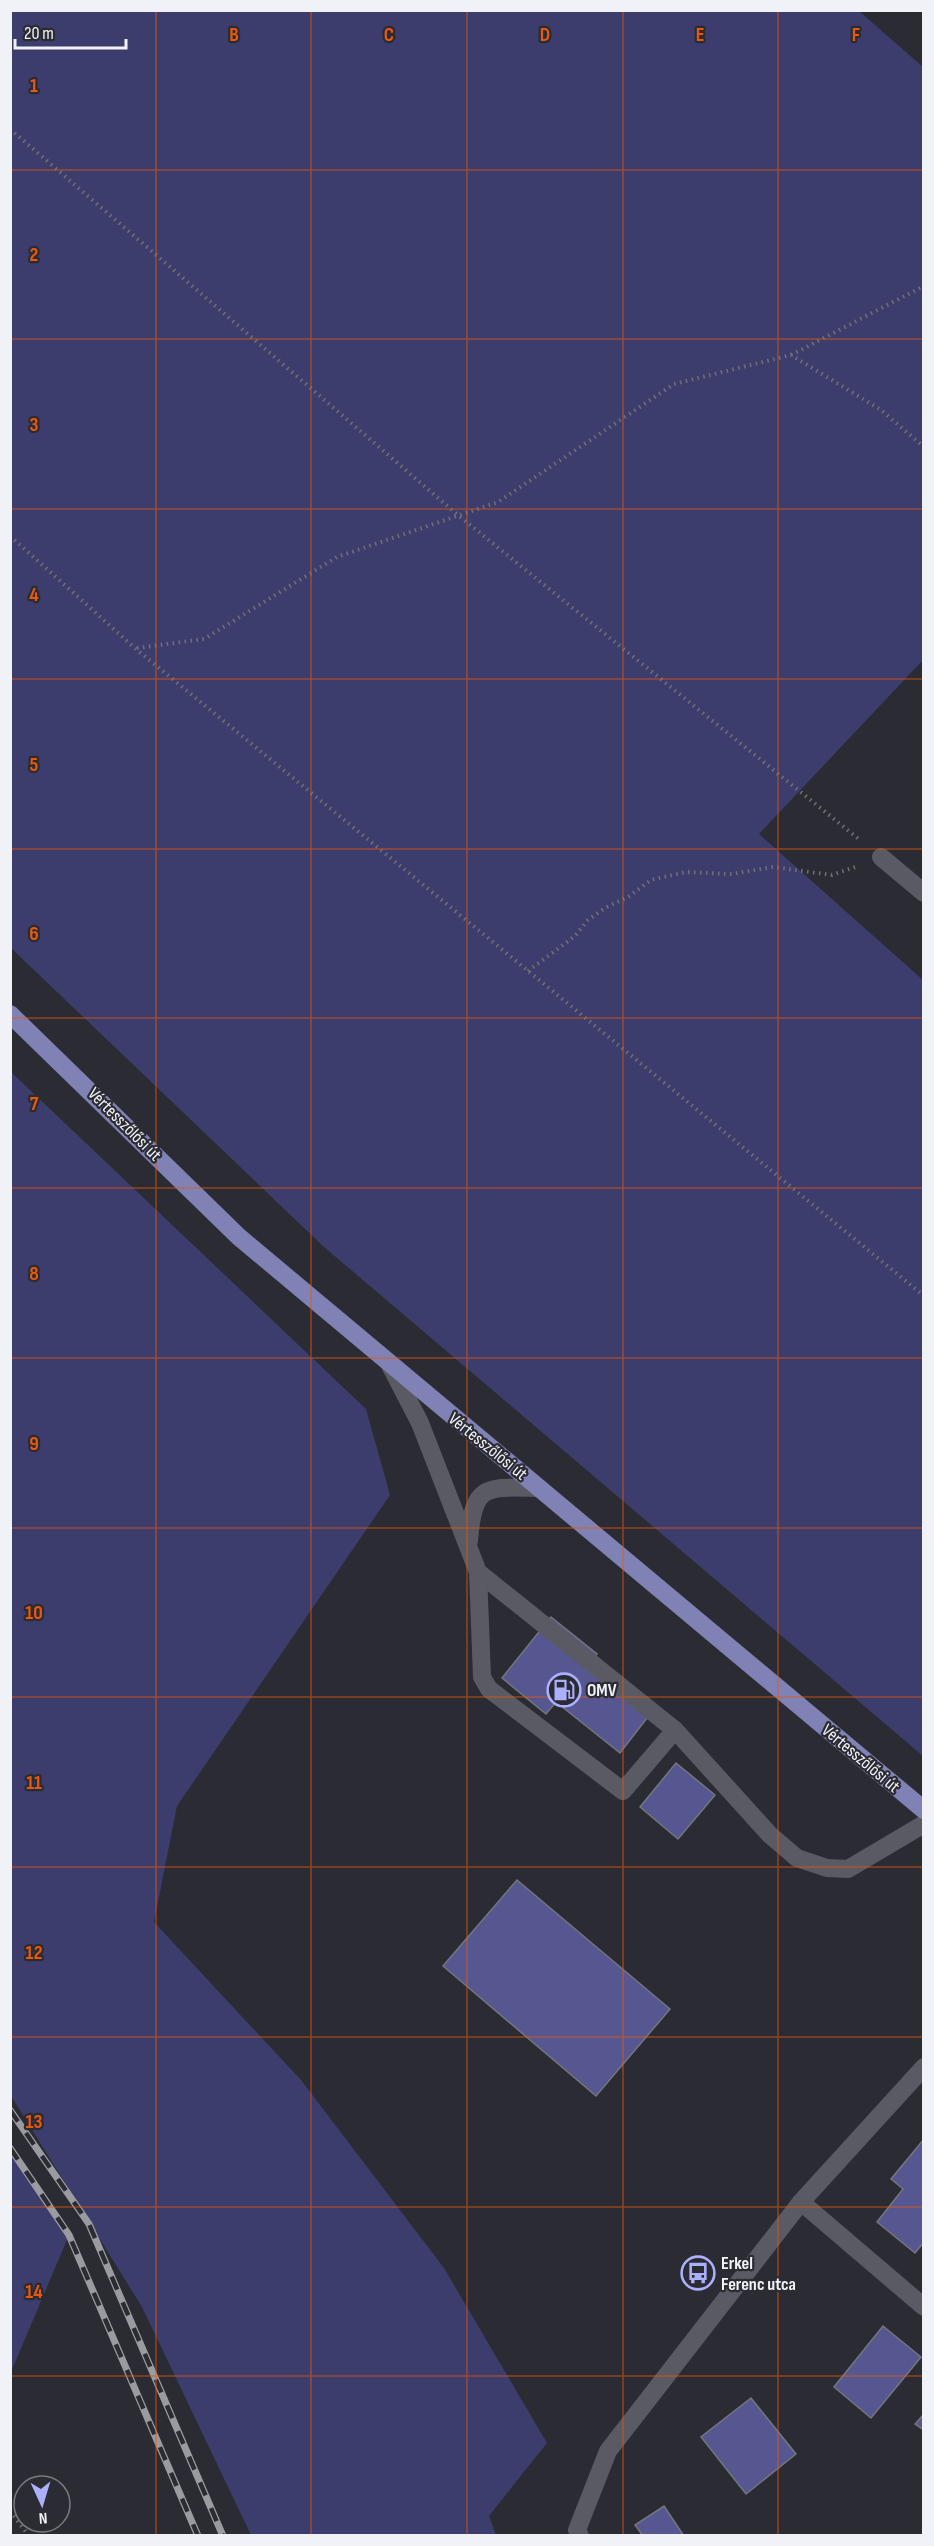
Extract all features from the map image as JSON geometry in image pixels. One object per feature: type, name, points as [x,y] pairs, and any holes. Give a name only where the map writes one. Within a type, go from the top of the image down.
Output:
[{"type":"main road","name":"Vértesszőlősi út","points":[[10,1014],[239,1237],[924,1810]]},
{"type":"street","points":[[881,857],[924,893]]},
{"type":"street","points":[[390,1365],[420,1423],[478,1572],[482,1677],[489,1689],[623,1791],[675,1730]]},
{"type":"street","points":[[468,1543],[471,1512],[480,1494],[497,1487],[539,1488]]},
{"type":"street","points":[[478,1572],[675,1730],[770,1835],[797,1858],[827,1868],[848,1869],[924,1824]]},
{"type":"street","points":[[579,2533],[608,2451],[801,2202],[924,2067]]},
{"type":"street","points":[[801,2202],[924,2307]]},
{"type":"path","points":[[10,129],[459,516],[881,857]]},
{"type":"path","points":[[136,649],[204,639],[337,557],[498,502],[674,384],[791,355],[924,286]]},
{"type":"path","points":[[791,355],[881,410],[924,447]]},
{"type":"path","points":[[10,536],[136,649],[924,1296]]},
{"type":"path","points":[[528,971],[575,936],[588,920],[605,908],[628,897],[651,880],[686,872],[732,874],[773,867],[832,875],[881,857]]},
{"type":"path","points":[[10,2511],[29,2535]]},
{"type":"shaded area","points":[[10,11],[859,11],[923,67],[923,660],[759,834],[923,980],[923,1756],[324,1247],[11,948]]},
{"type":"shaded area","points":[[10,1071],[366,1409],[390,1495],[177,1806],[154,1922],[301,2080],[444,2268],[547,2443],[489,2516],[496,2535],[251,2535],[142,2307],[11,2096]]},
{"type":"shaded area","points":[[10,2148],[69,2235],[11,2372]]},
{"type":"building","name":"OMV","points":[[551,1617],[597,1654],[586,1669],[647,1718],[620,1753],[556,1702],[546,1714],[502,1678]]},
{"type":"building","points":[[676,1763],[715,1795],[678,1839],[640,1807]]},
{"type":"building","points":[[517,1880],[670,2009],[596,2096],[443,1966]]},
{"type":"building","points":[[924,2139],[924,2242],[915,2253],[877,2222],[903,2189],[891,2179]]},
{"type":"building","points":[[883,2326],[921,2357],[871,2418],[834,2387]]},
{"type":"building","points":[[751,2398],[796,2454],[746,2494],[701,2437]]},
{"type":"building","points":[[924,2414],[924,2430],[915,2424]]},
{"type":"building","points":[[664,2506],[684,2536],[643,2536],[635,2525]]},
{"type":"railway","points":[[10,2110],[89,2224],[223,2536]]},
{"type":"railway","points":[[10,2148],[69,2235],[198,2536]]},
{"type":"place","name":"OMV","points":[[564,1690]]},
{"type":"place","name":"Erkel Ferenc utca","points":[[698,2273]]}]
